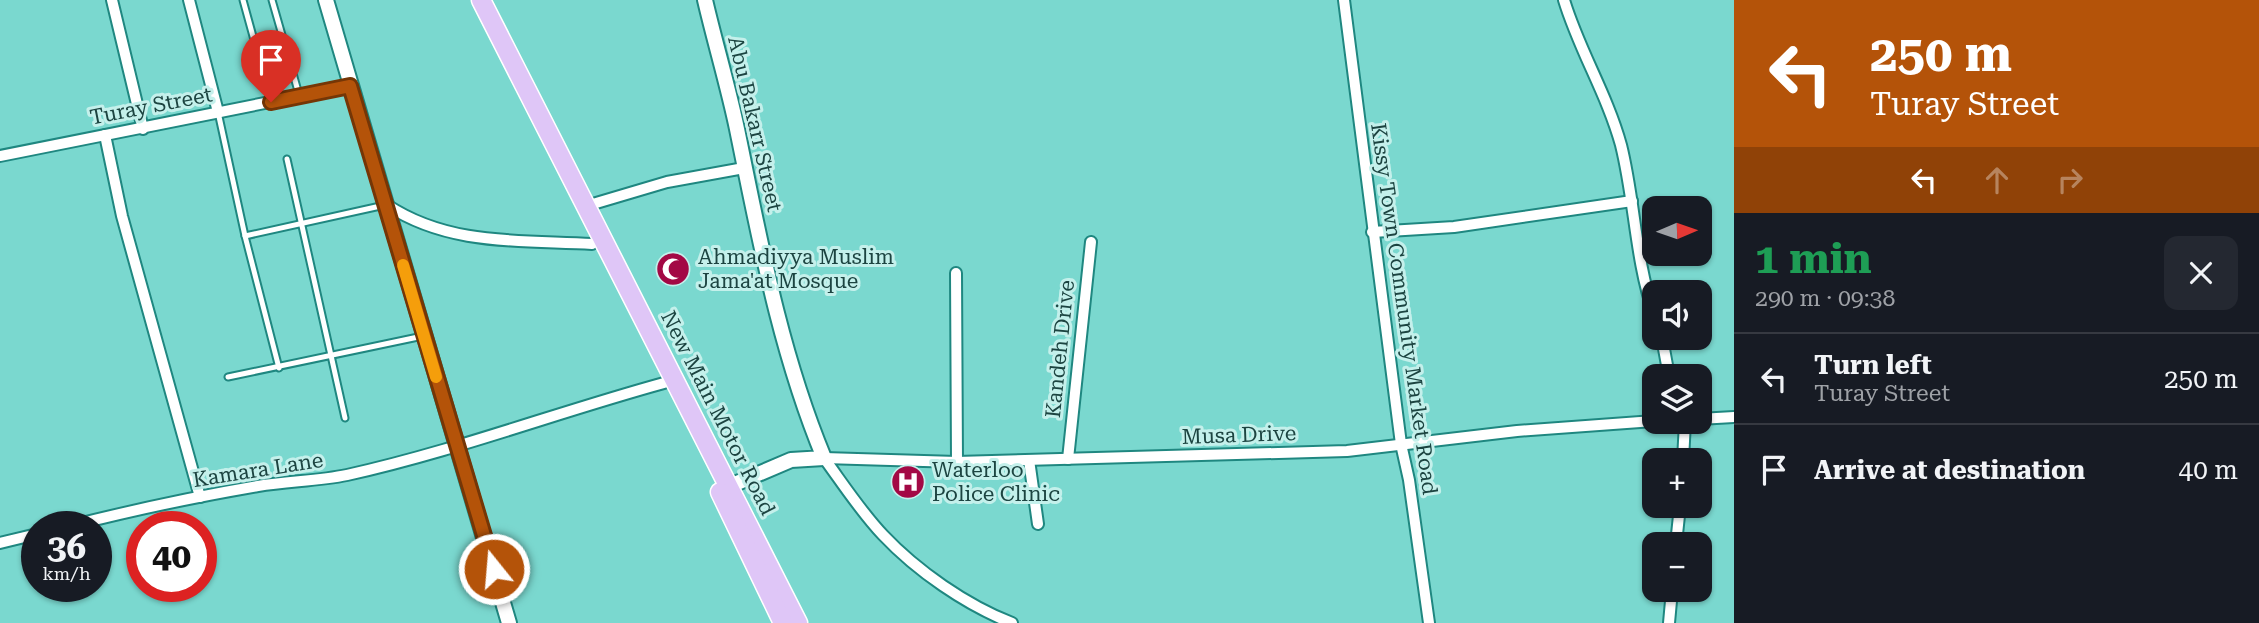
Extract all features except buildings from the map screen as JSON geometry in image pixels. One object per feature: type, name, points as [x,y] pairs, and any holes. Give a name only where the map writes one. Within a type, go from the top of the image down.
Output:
[{"type":"highway","name":"New Main Motor Road","points":[[468,0],[783,623]]},
{"type":"highway","name":"New Main Motor Road","points":[[481,0],[798,623]]},
{"type":"street","points":[[112,0],[143,128]]},
{"type":"street","points":[[188,0],[218,112]]},
{"type":"street","points":[[326,0],[509,623]]},
{"type":"street","name":"Abu Bakarr Street","points":[[705,0],[762,254],[791,366],[824,458]]},
{"type":"street","name":"Kissy Town Community Market Road","points":[[1344,0],[1372,232],[1429,623]]},
{"type":"street","points":[[1564,0],[1602,88],[1621,145],[1644,280]]},
{"type":"street","name":"Turay Street","points":[[0,156],[350,86]]},
{"type":"street","points":[[105,135],[122,216],[200,497]]},
{"type":"street","points":[[586,206],[667,182],[744,168]]},
{"type":"street","points":[[1372,232],[1454,227],[1632,201]]},
{"type":"street","points":[[387,205],[413,222],[452,233],[501,240],[592,244]]},
{"type":"street","name":"Kandeh Drive","points":[[1068,459],[1091,242]]},
{"type":"street","points":[[956,273],[957,462]]},
{"type":"street","name":"Kamara Lane","points":[[112,517],[260,486],[326,479],[457,447],[664,383]]},
{"type":"street","points":[[1712,418],[1734,417]]},
{"type":"street","name":"Musa Drive","points":[[824,458],[957,462],[1347,452],[1401,444],[1642,422]]},
{"type":"street","points":[[730,486],[791,460],[824,458],[883,536],[918,567],[961,596],[1012,623]]},
{"type":"street","points":[[1029,460],[1038,524]]},
{"type":"street","points":[[0,543],[21,538]]},
{"type":"street","points":[[1669,623],[1671,602]]},
{"type":"lane","points":[[243,0],[271,102]]},
{"type":"lane","points":[[272,0],[300,98]]},
{"type":"lane","points":[[218,112],[245,236],[279,368]]},
{"type":"lane","points":[[287,159],[345,418]]},
{"type":"lane","points":[[245,236],[387,205]]},
{"type":"lane","points":[[228,377],[333,358],[423,336]]},
{"type":"slow traffic","points":[[403,265],[436,377]]},
{"type":"place","name":"Ahmadiyya Muslim Jama'at Mosque","points":[[673,269]]},
{"type":"place","name":"Waterloo Police Clinic","points":[[908,482]]},
{"type":"route","points":[[271,102],[350,86],[494,569]]}]
